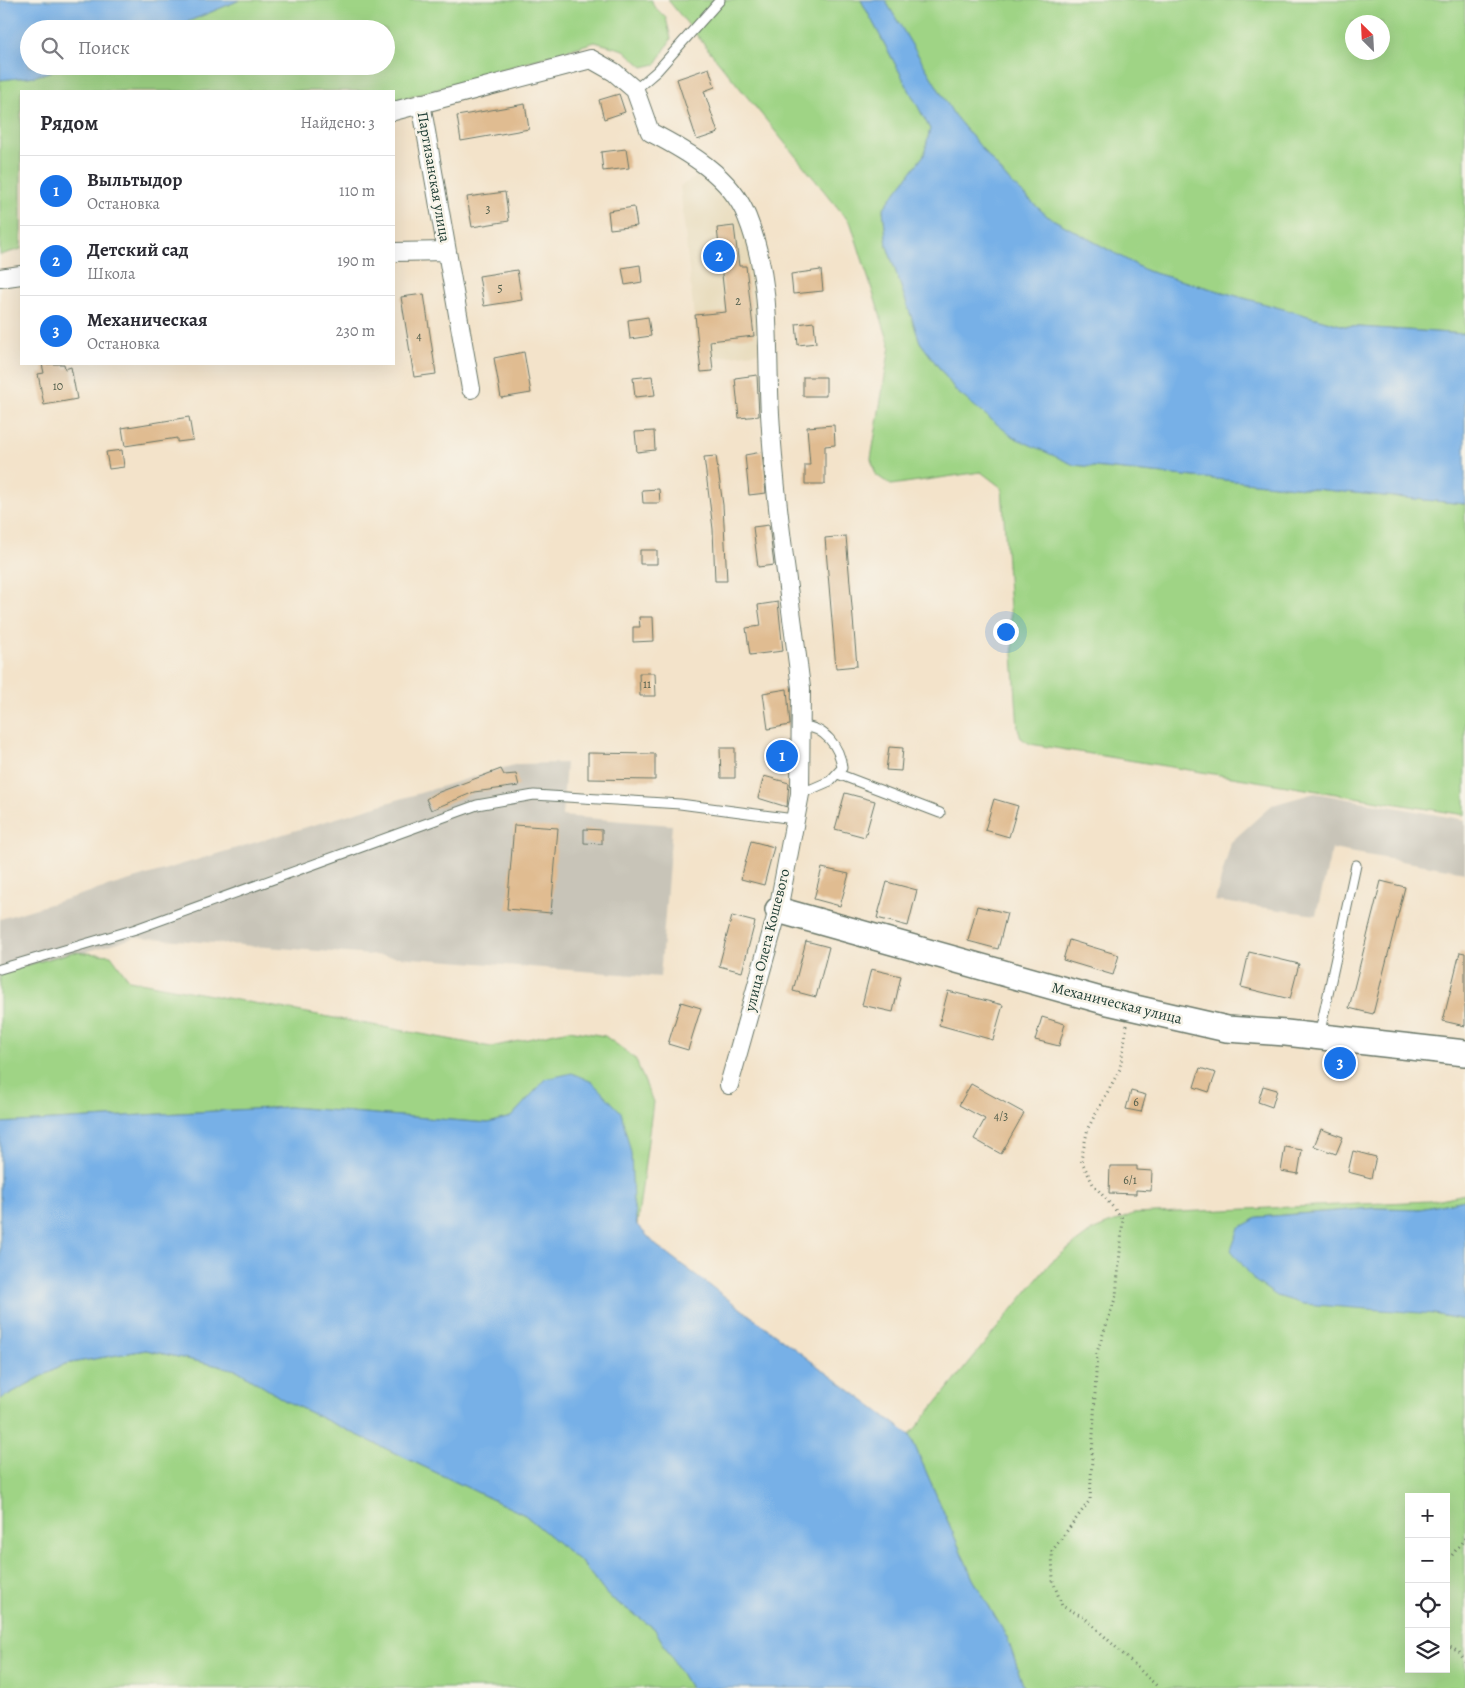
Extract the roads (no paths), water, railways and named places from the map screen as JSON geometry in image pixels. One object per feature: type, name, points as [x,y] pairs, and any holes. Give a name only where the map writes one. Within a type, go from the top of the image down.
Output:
[{"type":"street","points":[[395,111],[590,59],[614,72],[635,90]]},
{"type":"street","name":"улица Олега Кошевого","points":[[635,90],[650,132],[680,148],[725,181],[747,216],[764,274],[770,414],[801,688],[800,794],[778,910],[730,1085]]},
{"type":"street","name":"Партизанская улица","points":[[421,103],[471,389]]},
{"type":"street","name":"Партизанская улица","points":[[395,252],[447,252]]},
{"type":"street","points":[[0,278],[20,275]]},
{"type":"street","name":"Механическая улица","points":[[778,910],[1104,1001],[1227,1029],[1318,1036],[1465,1053]]},
{"type":"lane","points":[[635,90],[657,71],[720,0]]},
{"type":"lane","points":[[800,794],[830,781],[838,774],[842,764],[836,746],[814,727],[802,726]]},
{"type":"lane","points":[[838,774],[940,813]]},
{"type":"lane","points":[[0,968],[136,930],[477,805],[534,795],[680,804],[794,819]]},
{"type":"lane","points":[[1318,1036],[1356,864]]},
{"type":"water","points":[[0,0],[240,0],[192,20],[20,20],[20,75],[39,75],[0,80]]},
{"type":"water","points":[[861,0],[885,0],[954,115],[1009,181],[1047,216],[1147,271],[1344,326],[1465,334],[1465,504],[1074,465],[1013,437],[957,392],[920,342],[887,246],[883,209],[924,155],[930,129]]},
{"type":"water","points":[[572,1073],[592,1082],[621,1112],[631,1153],[633,1202],[637,1225],[657,1246],[910,1435],[973,1579],[1007,1637],[1024,1688],[690,1688],[654,1628],[607,1595],[583,1564],[525,1515],[284,1400],[237,1370],[146,1350],[65,1364],[0,1399],[0,1123],[288,1107],[488,1123],[511,1117],[546,1079]]},
{"type":"water","points":[[1465,1200],[1465,1320],[1434,1314],[1303,1304],[1277,1296],[1255,1281],[1231,1250],[1239,1228],[1259,1217],[1375,1208],[1420,1209]]},
{"type":"place","name":"Детский сад","points":[[719,256]]},
{"type":"place","name":"Выльтыдор","points":[[782,756]]},
{"type":"place","name":"Механическая","points":[[1340,1063]]}]
